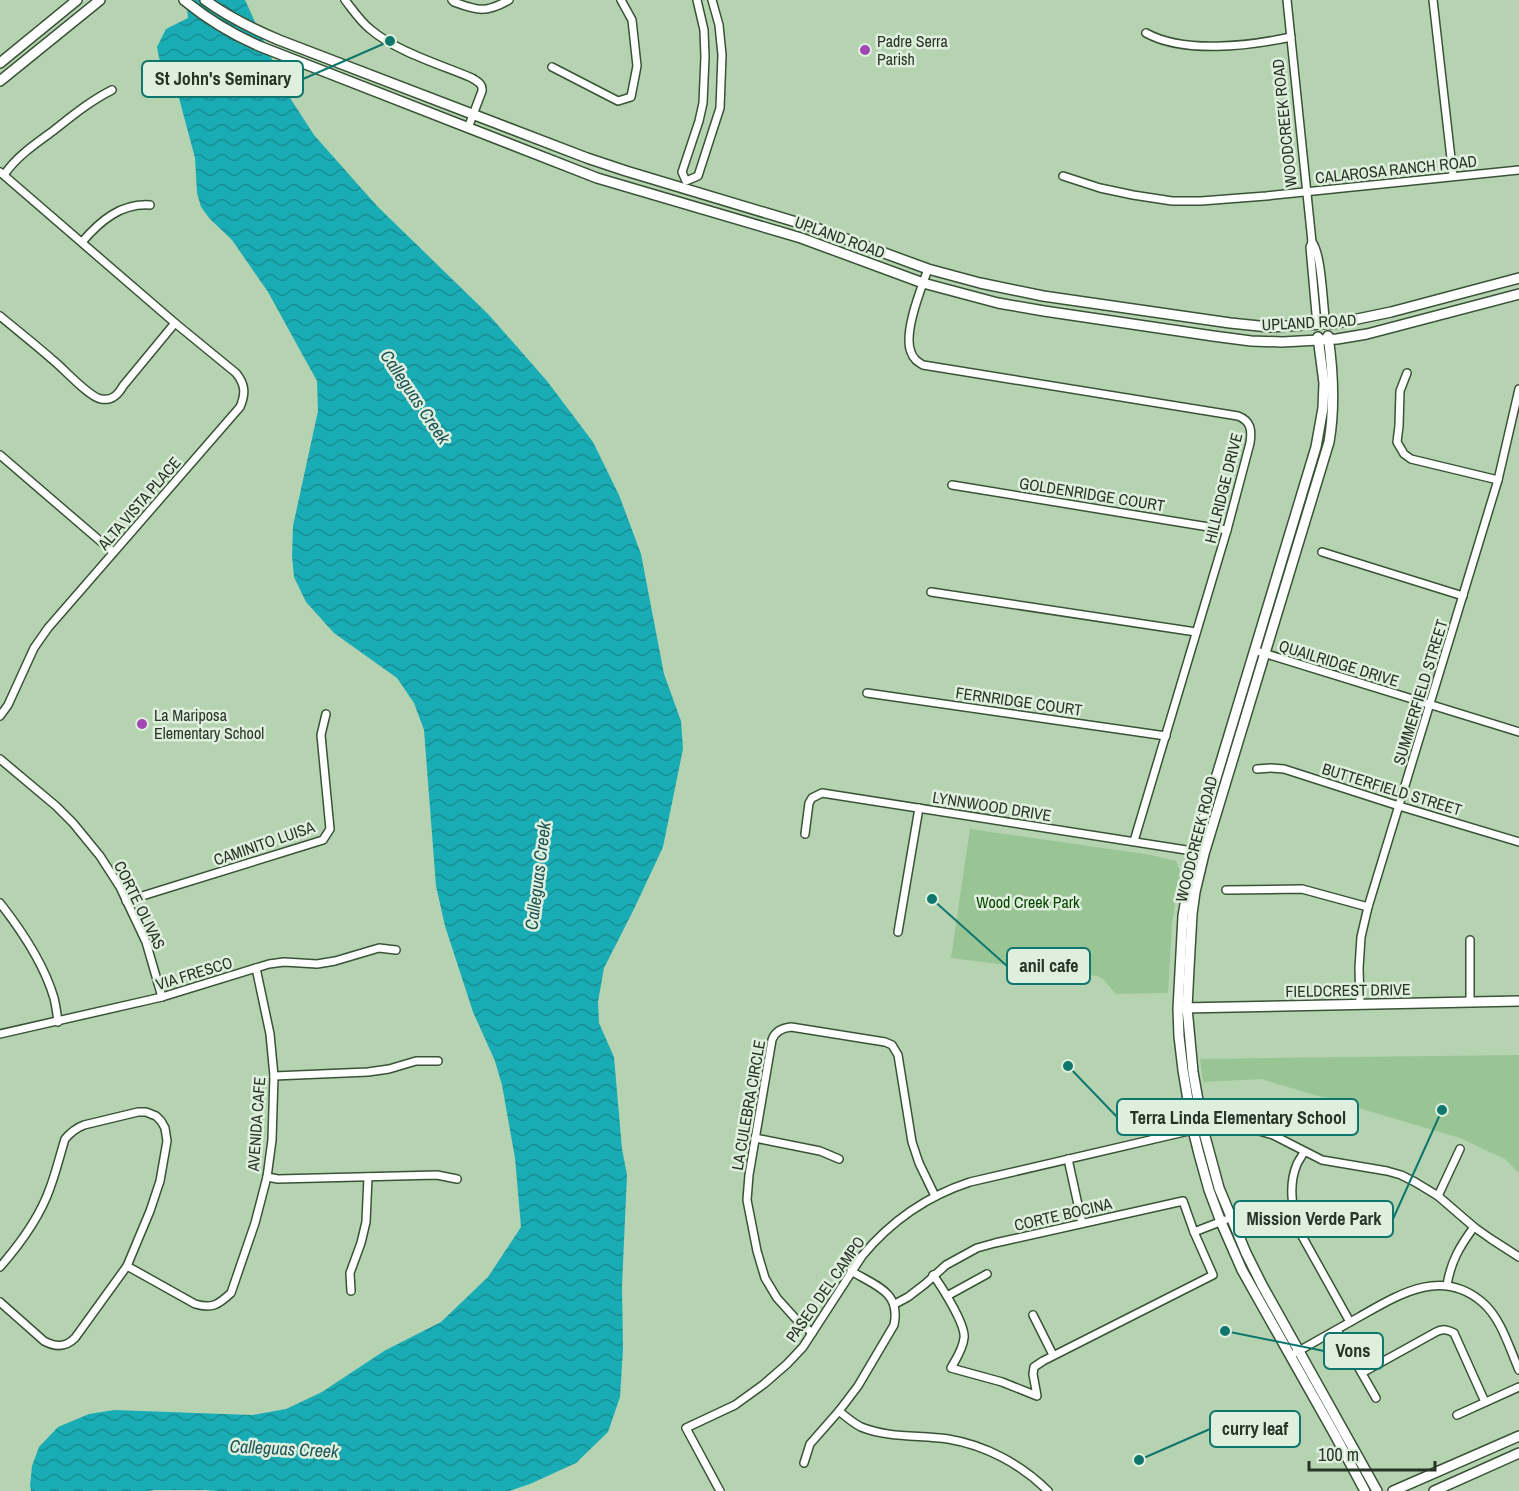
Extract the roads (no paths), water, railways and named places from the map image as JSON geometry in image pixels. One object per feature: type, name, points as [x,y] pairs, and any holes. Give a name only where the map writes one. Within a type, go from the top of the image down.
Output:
[{"type":"main road","points":[[0,63],[77,0]]},
{"type":"main road","points":[[0,81],[100,0]]},
{"type":"main road","name":"UPLAND ROAD","points":[[184,0],[224,28],[282,56],[597,178],[801,238],[923,283],[998,303],[1213,336],[1262,341],[1324,340],[1368,334],[1519,294]]},
{"type":"main road","name":"UPLAND ROAD","points":[[205,0],[224,14],[254,30],[616,168],[816,228],[928,269],[1011,290],[1186,317],[1269,327],[1322,325],[1366,318],[1519,278]]},
{"type":"main road","name":"WOODCREEK ROAD","points":[[1199,853],[1265,654],[1329,442],[1333,376],[1322,325]]},
{"type":"main road","name":"WOODCREEK ROAD","points":[[1324,340],[1323,408],[1311,466],[1255,651],[1183,916],[1183,1009],[1179,1036],[1183,1070],[1198,1129],[1209,1190],[1226,1220],[1242,1270],[1295,1353],[1377,1491]]},
{"type":"main road","name":"FIELDCREST DRIVE","points":[[1183,1009],[1519,1001]]},
{"type":"main road","name":"WOODCREEK ROAD","points":[[1295,1353],[1365,1491]]},
{"type":"main road","points":[[1393,1491],[1519,1436]]},
{"type":"main road","points":[[1434,1491],[1519,1454]]},
{"type":"street","points":[[345,0],[359,19],[383,39],[480,83],[483,87],[482,91],[468,128]]},
{"type":"street","points":[[452,0],[474,10],[495,8],[510,0]]},
{"type":"street","points":[[552,67],[618,101],[631,97],[637,66],[632,20],[621,0]]},
{"type":"street","points":[[697,0],[704,30],[703,103],[682,172],[686,181],[698,176],[720,108],[722,55],[719,25],[712,0]]},
{"type":"street","name":"WOODCREEK ROAD","points":[[1287,0],[1312,242],[1310,247],[1322,325]]},
{"type":"street","points":[[1433,0],[1453,176]]},
{"type":"street","points":[[1146,33],[1172,44],[1197,46],[1265,42],[1291,37]]},
{"type":"street","points":[[0,316],[90,394],[102,400],[118,395],[175,323],[2,174],[31,147],[94,99],[112,90]]},
{"type":"street","name":"CALAROSA RANCH ROAD","points":[[1063,176],[1100,188],[1133,195],[1172,201],[1201,201],[1519,170]]},
{"type":"street","points":[[82,242],[91,231],[123,208],[139,204],[150,206]]},
{"type":"street","name":"HILLRIDGE DRIVE","points":[[928,269],[912,319],[909,344],[910,352],[915,360],[923,365],[1238,416],[1250,426],[1252,434],[1227,530],[1134,841]]},
{"type":"street","name":"ALTA VISTA PLACE","points":[[0,716],[8,705],[30,655],[41,638],[240,407],[245,390],[236,373],[175,323]]},
{"type":"street","points":[[1407,373],[1400,391],[1397,435],[1397,442],[1404,454],[1411,459],[1497,480]]},
{"type":"street","name":"SUMMERFIELD STREET","points":[[1360,1004],[1361,937],[1368,907],[1497,480],[1519,389]]},
{"type":"street","points":[[0,455],[113,552]]},
{"type":"street","name":"GOLDENRIDGE COURT","points":[[952,485],[1227,530]]},
{"type":"street","points":[[1322,552],[1463,596]]},
{"type":"street","points":[[931,592],[1196,632]]},
{"type":"street","name":"QUAILRIDGE DRIVE","points":[[1255,651],[1519,732]]},
{"type":"street","name":"FERNRIDGE COURT","points":[[867,693],[1166,736]]},
{"type":"street","name":"CAMINITO LUISA","points":[[126,901],[323,840],[330,829],[321,735],[326,714]]},
{"type":"street","name":"CORTE OLIVAS","points":[[0,759],[56,806],[73,823],[105,863],[146,942],[162,997]]},
{"type":"street","name":"BUTTERFIELD STREET","points":[[1257,769],[1284,769],[1519,842]]},
{"type":"street","name":"LYNNWOOD DRIVE","points":[[805,834],[809,803],[812,798],[822,793],[1199,853]]},
{"type":"street","points":[[898,932],[919,808]]},
{"type":"street","points":[[1226,890],[1302,889],[1368,907]]},
{"type":"street","points":[[0,903],[42,969],[54,998],[58,1022]]},
{"type":"street","points":[[1470,940],[1470,1002]]},
{"type":"street","name":"VIA FRESCO","points":[[0,1034],[162,997],[269,964],[284,962],[317,964],[380,948],[396,950]]},
{"type":"street","name":"AVENIDA CAFE","points":[[127,1266],[202,1306],[214,1306],[231,1293],[255,1223],[267,1177],[272,1140],[274,1076],[270,1034],[256,968]]},
{"type":"street","name":"LA CULEBRA CIRCLE","points":[[812,1333],[777,1298],[765,1278],[747,1200],[755,1138],[774,1035],[784,1028],[791,1027],[892,1045],[898,1055],[912,1142],[935,1196]]},
{"type":"street","points":[[274,1076],[368,1072],[416,1061],[438,1061]]},
{"type":"street","points":[[0,1267],[39,1214],[50,1189],[65,1139],[70,1132],[77,1127],[138,1112],[151,1114],[161,1121],[165,1128],[166,1141],[159,1181],[150,1211],[127,1266],[75,1338],[62,1346],[52,1346],[0,1302]]},
{"type":"street","name":"PASEO DEL CAMPO","points":[[720,1491],[686,1428],[735,1405],[764,1384],[803,1347],[851,1271],[872,1244],[890,1227],[935,1196],[970,1182],[1198,1129],[1259,1131],[1273,1135],[1322,1160],[1387,1171],[1415,1182],[1438,1196],[1491,1239],[1518,1254]]},
{"type":"street","points":[[755,1138],[820,1151],[838,1159]]},
{"type":"street","points":[[1438,1196],[1460,1149]]},
{"type":"street","points":[[1304,1152],[1297,1164],[1293,1179],[1292,1201],[1296,1221],[1350,1322]]},
{"type":"street","points":[[1068,1159],[1082,1223]]},
{"type":"street","points":[[267,1177],[278,1179],[437,1175],[458,1179]]},
{"type":"street","points":[[351,1291],[350,1273],[361,1244],[366,1222],[368,1177]]},
{"type":"street","name":"CORTE BOCINA","points":[[895,1304],[908,1298],[946,1265],[977,1248],[995,1243],[1183,1201],[1194,1232]]},
{"type":"street","points":[[933,1275],[947,1296],[964,1333],[961,1350],[951,1368],[1002,1382],[1037,1396],[1034,1367],[1053,1355],[1213,1275],[1194,1232],[1226,1220]]},
{"type":"street","points":[[1448,1285],[1450,1269],[1461,1246],[1474,1227]]},
{"type":"street","points":[[804,1463],[810,1444],[858,1386],[894,1325],[895,1304],[891,1298],[881,1289],[851,1271]]},
{"type":"street","points":[[947,1296],[987,1274]]},
{"type":"street","points":[[1295,1353],[1401,1294],[1428,1286],[1448,1285],[1483,1302],[1493,1315],[1519,1370]]},
{"type":"street","points":[[1034,1315],[1053,1355]]},
{"type":"street","points":[[1362,1373],[1436,1332],[1442,1329],[1448,1330],[1454,1333],[1485,1402]]},
{"type":"street","points":[[1337,1330],[1376,1398]]},
{"type":"street","points":[[1457,1414],[1519,1387]]},
{"type":"street","points":[[839,1411],[861,1426],[879,1432],[965,1442],[1022,1468],[1048,1491]]},
{"type":"water","name":"Calleguas Creek","points":[[186,0],[245,0],[292,101],[314,135],[377,206],[489,315],[547,381],[593,442],[619,495],[641,554],[664,674],[681,721],[683,749],[663,847],[604,968],[598,1002],[599,1023],[614,1057],[622,1149],[627,1175],[620,1397],[608,1432],[576,1463],[509,1491],[31,1491],[32,1466],[39,1447],[58,1427],[89,1414],[114,1410],[252,1415],[286,1409],[322,1392],[384,1351],[441,1322],[488,1277],[521,1227],[515,1158],[502,1085],[495,1061],[473,1012],[445,926],[436,886],[424,730],[414,703],[397,678],[334,633],[306,602],[294,577],[293,526],[318,411],[317,381],[268,292],[232,240],[201,207],[197,193],[195,158],[179,98],[168,72],[160,62],[157,47],[166,29],[188,18]]},
{"type":"place","name":"St John's Seminary","points":[[390,41]]},
{"type":"place","name":"Padre Serra Parish","points":[[865,50]]},
{"type":"place","name":"La Mariposa Elementary School","points":[[142,724]]},
{"type":"place","name":"anil cafe","points":[[932,899]]},
{"type":"place","name":"Terra Linda Elementary School","points":[[1068,1066]]},
{"type":"place","name":"Mission Verde Park","points":[[1442,1110]]},
{"type":"place","name":"Vons","points":[[1225,1331]]},
{"type":"place","name":"curry leaf","points":[[1139,1460]]},
{"type":"park label","name":"Wood Creek Park","points":[[1028,902]]}]
